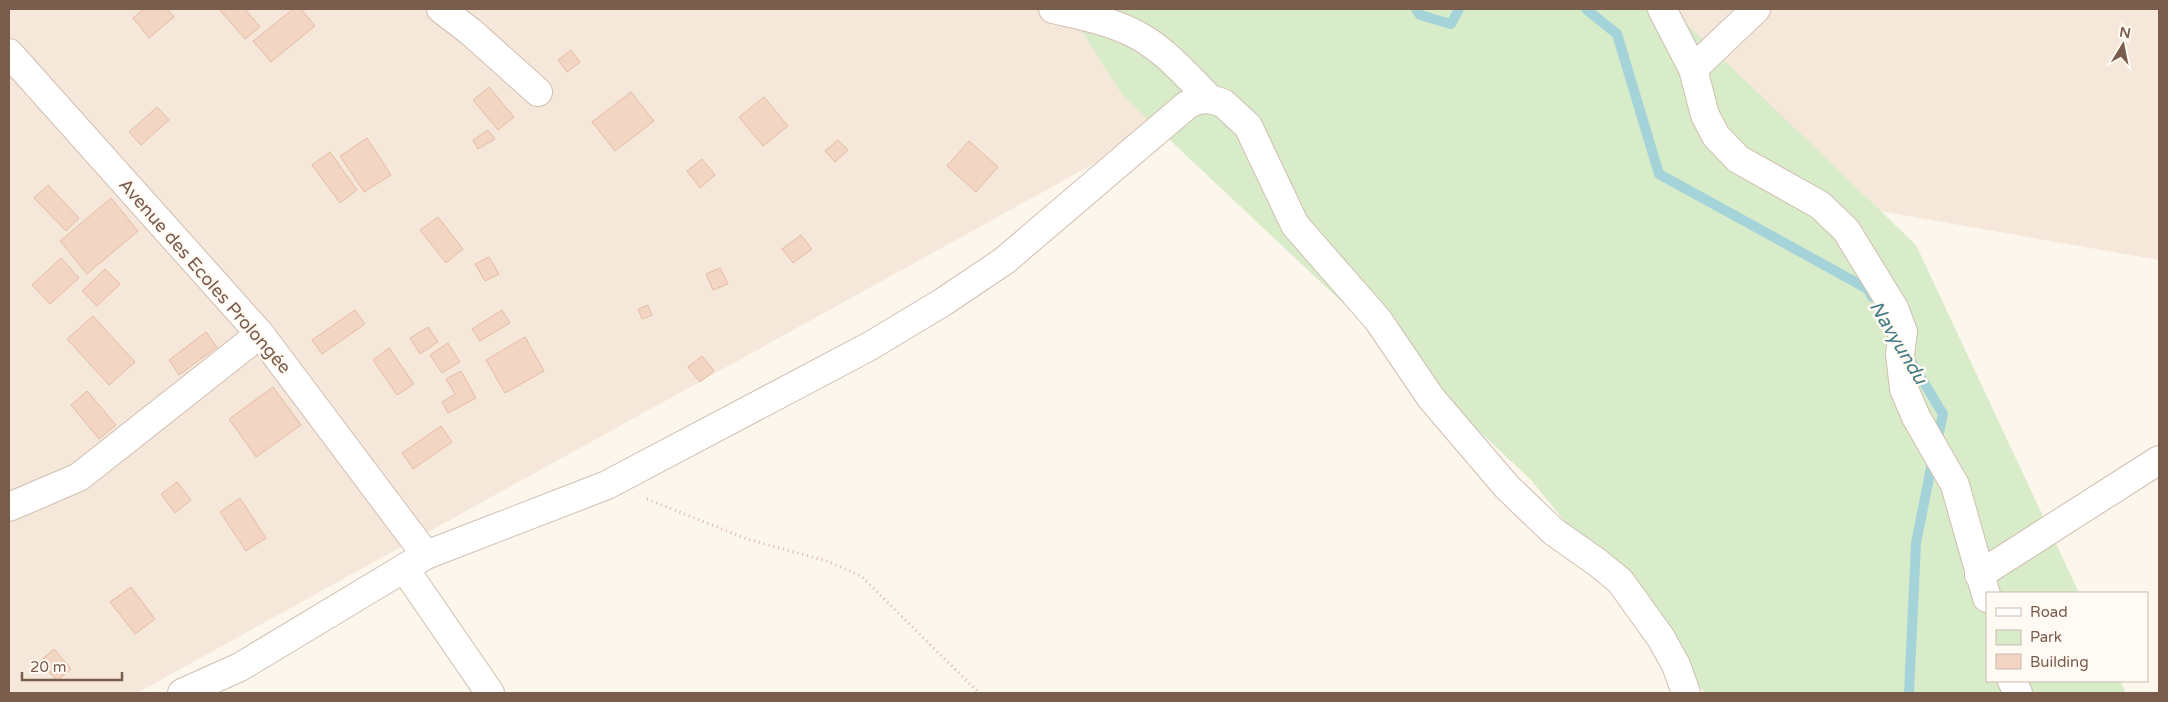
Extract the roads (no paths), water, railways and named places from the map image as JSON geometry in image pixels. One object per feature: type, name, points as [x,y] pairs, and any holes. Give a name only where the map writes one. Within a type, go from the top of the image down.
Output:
[{"type":"street","points":[[441,9],[471,32],[538,92]]},
{"type":"street","points":[[1053,9],[1106,22],[1132,32],[1156,48],[1210,99]]},
{"type":"street","points":[[1662,9],[1693,69],[1705,114],[1716,136],[1738,159],[1820,205],[1846,230],[1894,308],[1903,332],[1900,354],[1904,388],[1916,417],[1955,485],[1983,587],[2159,460]]},
{"type":"street","points":[[1693,69],[1756,9]]},
{"type":"street","name":"Avenue des Ecoles Prolongée","points":[[9,53],[260,334],[415,562],[490,693]]},
{"type":"street","points":[[182,693],[240,667],[415,562],[607,485],[870,346],[943,302],[1004,261],[1187,105],[1197,100],[1210,99],[1223,103],[1234,110],[1248,126],[1295,225],[1378,320],[1431,398],[1514,493],[1554,532],[1620,581],[1661,638],[1676,665],[1686,693]]},
{"type":"street","points":[[9,507],[79,477],[260,334]]},
{"type":"waterway","name":"Navyundu","points":[[1416,9],[1420,15],[1451,24],[1459,9]]},
{"type":"waterway","name":"Navyundu","points":[[1586,9],[1617,34],[1659,174],[1868,289],[1872,297]]},
{"type":"waterway","name":"Navyundu","points":[[1909,358],[1943,414],[1937,442]]},
{"type":"waterway","name":"Navyundu","points":[[1909,693],[1916,543],[1933,458]]}]
